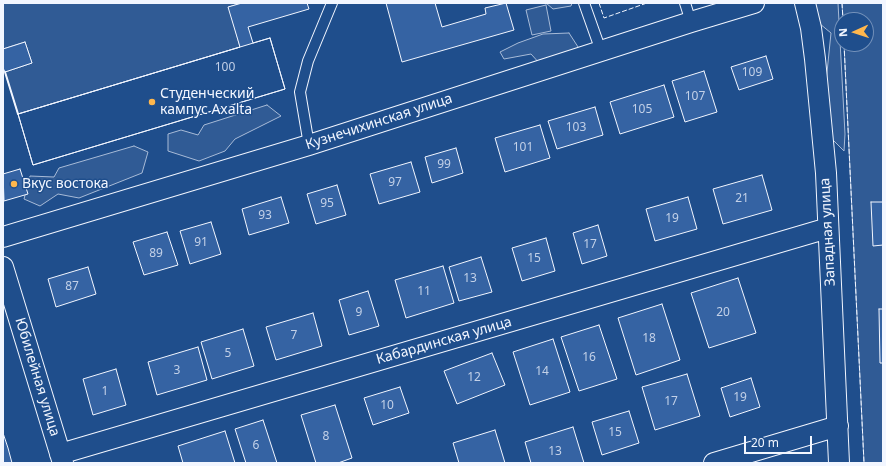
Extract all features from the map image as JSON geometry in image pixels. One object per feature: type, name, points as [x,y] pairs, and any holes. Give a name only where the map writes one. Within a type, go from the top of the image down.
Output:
[{"type":"street","name":"Кузнечихинская улица","points":[[3,237],[308,145],[754,3]]},
{"type":"street","name":"Западная улица","points":[[805,3],[811,28],[815,59],[826,173],[839,463]]},
{"type":"street","name":"Кабардинская улица","points":[[62,458],[828,228]]},
{"type":"street","name":"Юбилейная улица","points":[[3,267],[62,458]]},
{"type":"street","points":[[714,463],[838,426]]},
{"type":"lane","points":[[308,145],[300,92],[308,61],[332,3]]},
{"type":"lane","points":[[584,3],[601,51]]},
{"type":"lane","points":[[685,3],[691,22]]},
{"type":"shaded area","points":[[3,3],[241,3],[229,7],[240,47],[18,114],[5,72],[32,63],[25,42],[3,49]]},
{"type":"shaded area","points":[[546,3],[572,3],[571,6],[553,9]]},
{"type":"shaded area","points":[[813,3],[838,3],[838,12],[834,12],[834,52],[841,52],[845,134],[844,151],[829,136],[826,82],[831,33],[814,19]]},
{"type":"shaded area","points":[[842,3],[883,3],[883,463],[864,463],[844,52],[874,52],[874,12],[843,12]]},
{"type":"shaded area","points":[[546,5],[551,31],[532,35],[526,10]]},
{"type":"shaded area","points":[[569,33],[580,50],[541,65],[531,54],[504,59],[500,52],[518,43],[543,34]]},
{"type":"shaded area","points":[[267,105],[281,116],[235,139],[225,151],[199,161],[168,151],[168,134],[181,130],[198,135],[204,125]]},
{"type":"shaded area","points":[[134,146],[148,152],[142,173],[79,198],[58,194],[40,206],[24,199],[30,176],[54,177],[59,168]]},
{"type":"building","name":"Студенческий кампус Axalta","points":[[242,3],[307,3],[309,9],[248,27],[253,43],[270,38],[285,89],[33,165],[18,114],[240,47],[228,7]]},
{"type":"building","points":[[386,3],[435,3],[442,27],[486,14],[485,8],[506,3],[514,30],[402,62]]},
{"type":"building","name":"Студенческий кампус Axalta","points":[[270,38],[285,89],[33,165],[18,114]]},
{"type":"building","points":[[25,42],[32,63],[5,72],[3,68],[3,49]]},
{"type":"building","points":[[766,56],[773,79],[739,90],[731,67]]},
{"type":"building","points":[[704,71],[717,112],[685,122],[672,81]]},
{"type":"building","points":[[664,85],[674,117],[620,134],[610,102]]},
{"type":"building","points":[[595,107],[603,135],[557,149],[548,121]]},
{"type":"building","points":[[540,125],[550,158],[505,172],[495,138]]},
{"type":"building","points":[[456,148],[463,173],[432,183],[425,157]]},
{"type":"building","points":[[411,162],[420,192],[379,204],[370,174]]},
{"type":"building","name":"Вкус востока","points":[[20,169],[28,194],[4,201],[3,174]]},
{"type":"building","points":[[762,175],[772,210],[723,224],[713,189]]},
{"type":"building","points":[[337,185],[346,215],[316,224],[307,194]]},
{"type":"building","points":[[281,197],[289,223],[249,235],[242,209]]},
{"type":"building","points":[[688,197],[697,229],[655,241],[646,209]]},
{"type":"building","points":[[871,202],[883,202],[883,245],[873,246]]},
{"type":"building","points":[[211,222],[221,254],[190,264],[180,231]]},
{"type":"building","points":[[598,225],[607,256],[582,264],[573,233]]},
{"type":"building","points":[[167,232],[178,265],[144,275],[133,242]]},
{"type":"building","points":[[546,238],[555,271],[522,281],[512,248]]},
{"type":"building","points":[[481,257],[492,292],[459,301],[449,267]]},
{"type":"building","points":[[443,266],[454,303],[406,318],[395,280]]},
{"type":"building","points":[[88,267],[96,294],[56,307],[48,279]]},
{"type":"building","points":[[738,278],[756,333],[709,348],[691,293]]},
{"type":"building","points":[[368,291],[379,326],[349,335],[339,300]]},
{"type":"building","points":[[662,304],[680,360],[636,375],[618,318]]},
{"type":"building","points":[[879,309],[883,309],[883,363],[880,363]]},
{"type":"building","points":[[313,313],[322,346],[276,360],[266,327]]},
{"type":"building","points":[[599,325],[617,379],[579,391],[561,337]]},
{"type":"building","points":[[243,329],[254,366],[212,379],[201,342]]},
{"type":"building","points":[[553,339],[570,392],[530,405],[513,352]]},
{"type":"building","points":[[198,347],[207,380],[157,395],[148,362]]},
{"type":"building","points":[[492,353],[505,385],[457,404],[444,371]]},
{"type":"building","points":[[116,369],[126,405],[93,415],[83,379]]},
{"type":"building","points":[[687,374],[700,416],[655,430],[642,387]]},
{"type":"building","points":[[751,378],[760,407],[730,417],[721,388]]},
{"type":"building","points":[[400,387],[409,413],[373,425],[364,398]]},
{"type":"building","points":[[335,405],[352,458],[338,463],[316,463],[301,415]]},
{"type":"building","points":[[629,411],[639,443],[602,455],[592,422]]},
{"type":"building","points":[[263,420],[277,463],[246,463],[235,429]]},
{"type":"building","points":[[573,427],[584,463],[531,463],[525,442]]},
{"type":"building","points":[[495,430],[505,463],[459,463],[453,443]]},
{"type":"building","points":[[225,431],[235,463],[183,463],[178,446]]},
{"type":"building","points":[[3,433],[8,448],[12,463],[3,463]]},
{"type":"fence","points":[[599,3],[604,18],[647,3]]},
{"type":"fence","points":[[842,3],[843,12]]},
{"type":"fence","points":[[844,52],[864,463]]},
{"type":"wall","points":[[5,72],[18,114]]},
{"type":"place","name":"Студенческий кампус Axalta","points":[[152,102]]},
{"type":"place","name":"Вкус востока","points":[[14,184]]}]
